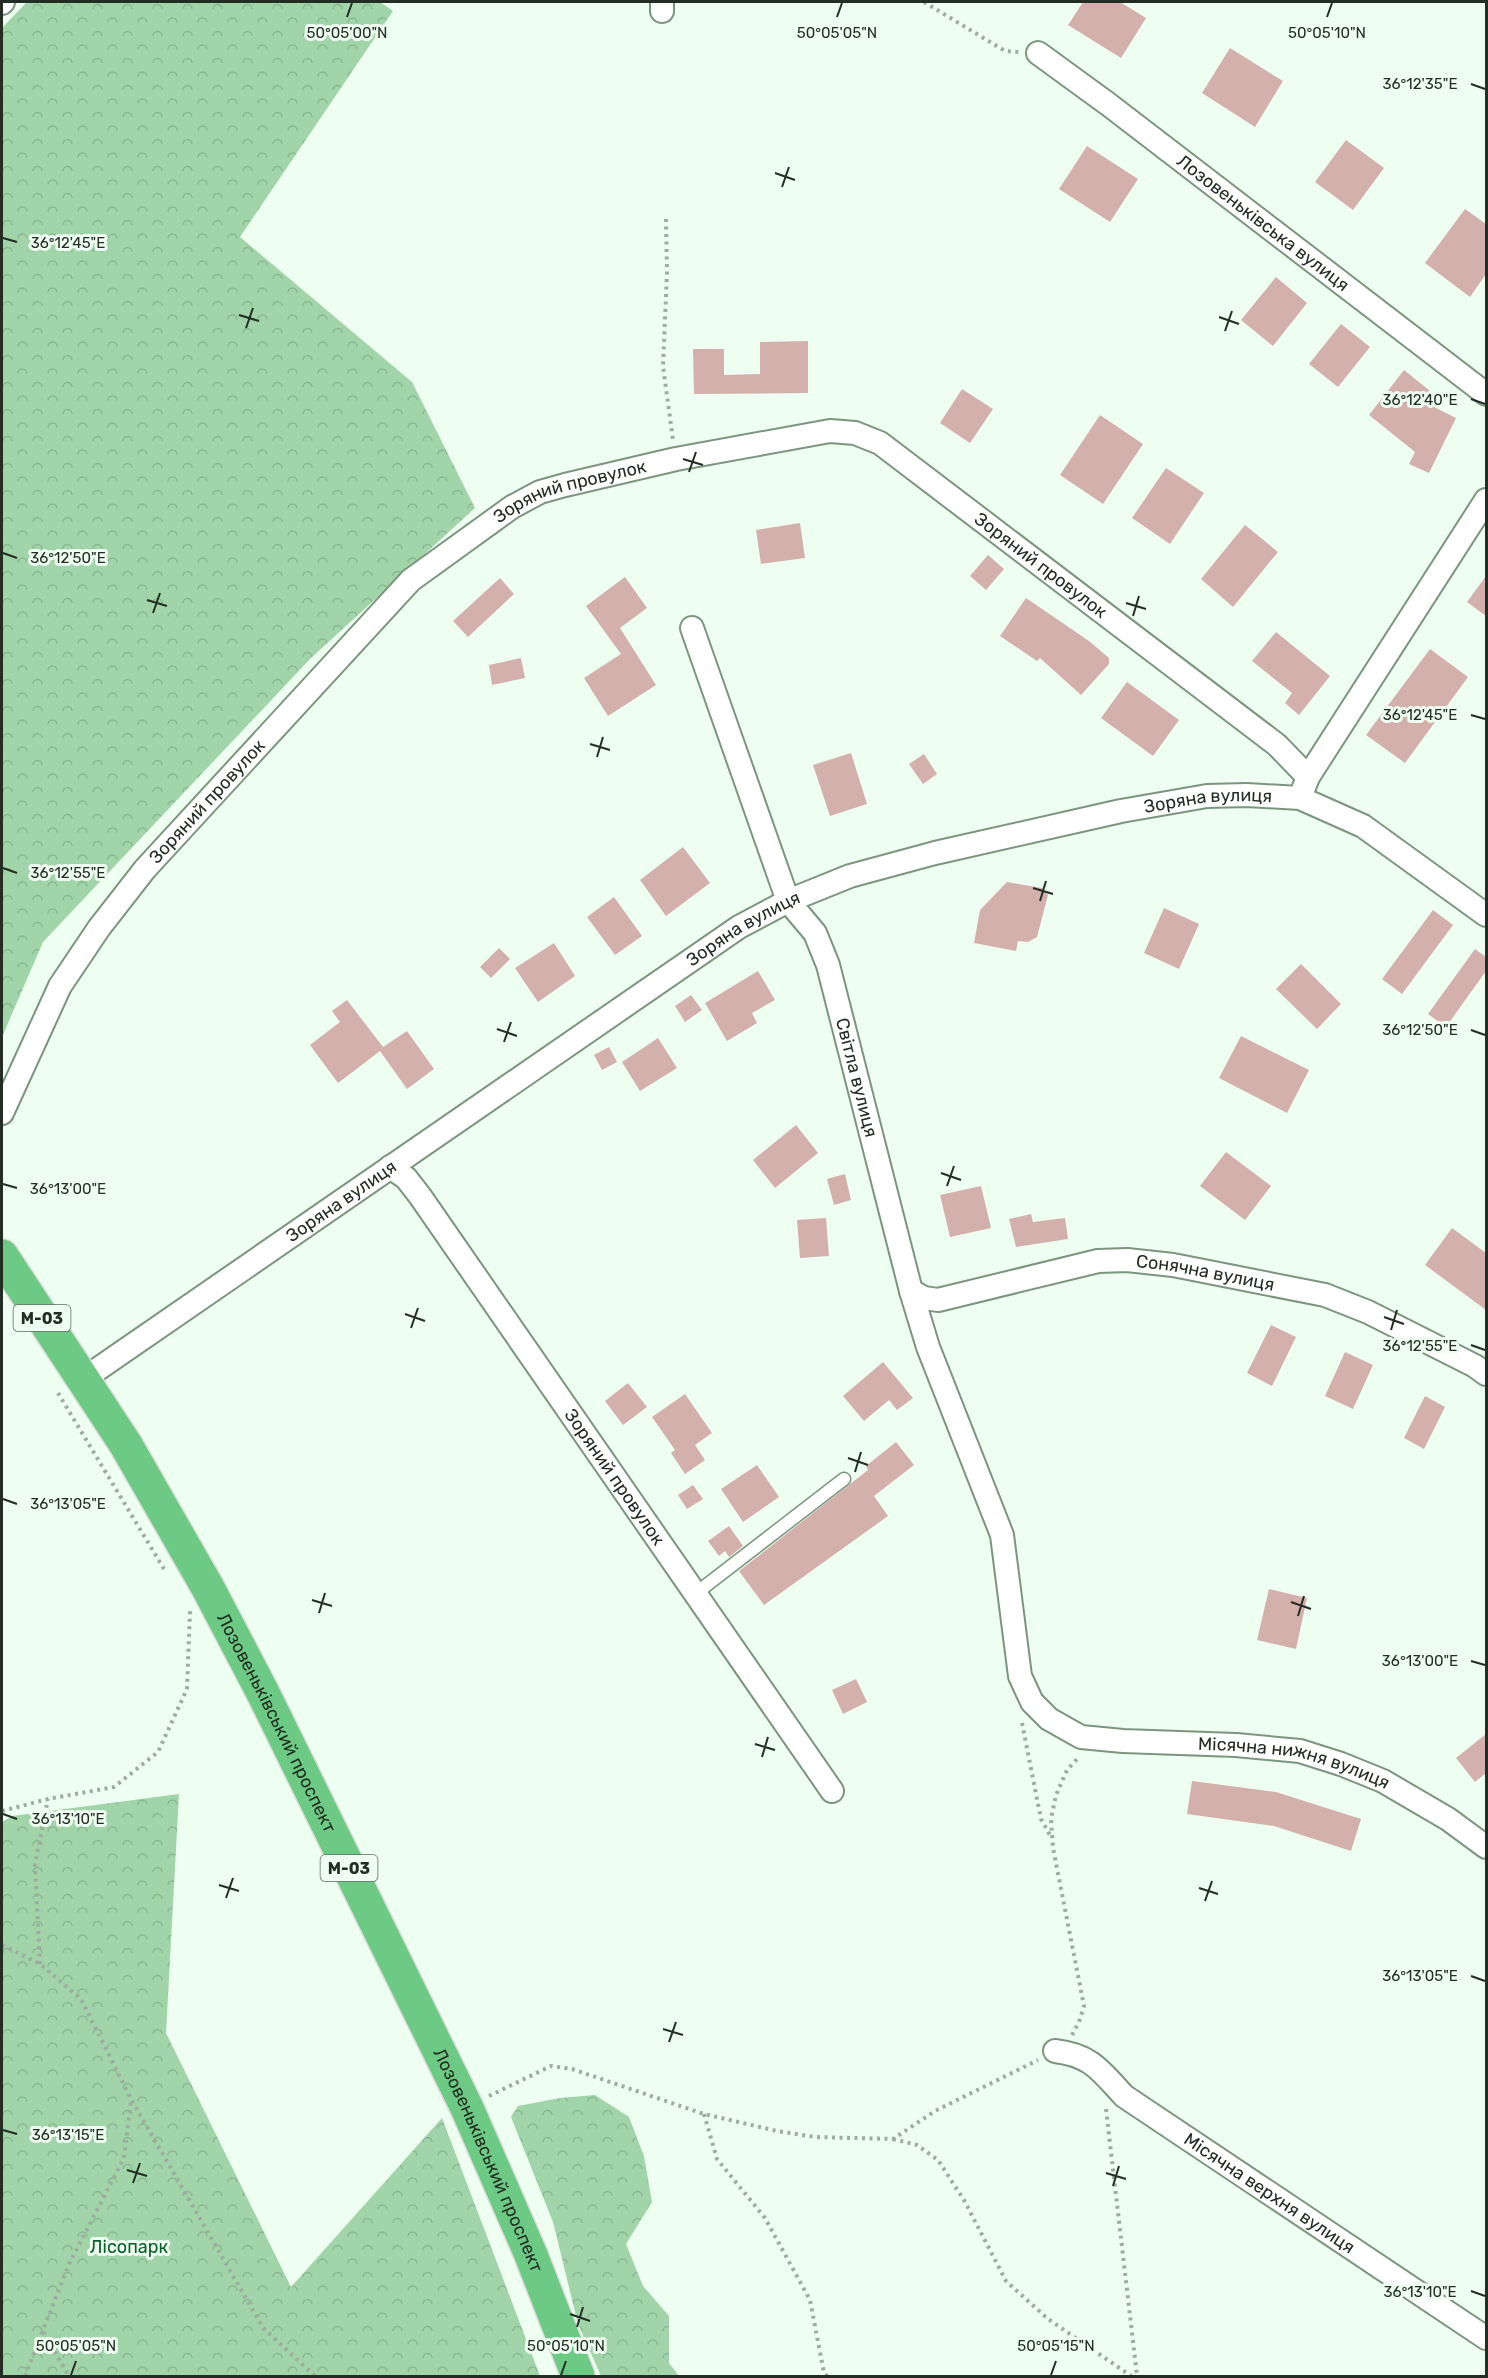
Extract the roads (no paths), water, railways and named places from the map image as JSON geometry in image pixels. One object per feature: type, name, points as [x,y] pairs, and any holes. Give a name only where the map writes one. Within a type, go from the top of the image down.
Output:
[{"type":"highway","name":"Лозовеньківський проспект","points":[[2,1256],[69,1385],[126,1445],[208,1588],[274,1714],[468,2108],[531,2255],[578,2376]]},
{"type":"street","name":"Лозовеньківська вулиця","points":[[1038,53],[1486,394]]},
{"type":"street","name":"Зоряний провулок","points":[[2,1113],[60,986],[99,928],[145,868],[411,580],[512,507],[540,492],[565,484],[676,459],[830,431],[855,433],[880,443],[1277,745],[1308,777]]},
{"type":"street","points":[[1300,798],[1308,777],[1486,500]]},
{"type":"street","name":"Світла вулиця","points":[[692,628],[788,901],[815,933],[828,965],[911,1291],[928,1347],[1002,1535],[1020,1676],[1032,1702],[1049,1719],[1082,1737]]},
{"type":"street","name":"Зоряна вулиця","points":[[69,1385],[739,927],[788,901],[850,876],[935,853],[1121,811],[1207,796],[1246,795],[1300,798],[1363,826],[1486,915]]},
{"type":"street","name":"Зоряний провулок","points":[[390,1167],[406,1178],[420,1196],[832,1791]]},
{"type":"street","name":"Сонячна вулиця","points":[[911,1291],[924,1298],[938,1300],[1098,1261],[1127,1260],[1173,1264],[1325,1295],[1368,1312],[1475,1366],[1486,1374]]},
{"type":"street","name":"Місячна нижня вулиця","points":[[1082,1737],[1104,1740],[1236,1745],[1300,1751],[1383,1781],[1448,1819],[1486,1847]]},
{"type":"street","name":"Місячна верхня вулиця","points":[[1055,2051],[1079,2055],[1098,2067],[1124,2096],[1486,2338]]},
{"type":"lane","points":[[695,1594],[844,1479]]},
{"type":"park label","name":"Лісопарк","points":[[129,2247]]}]
